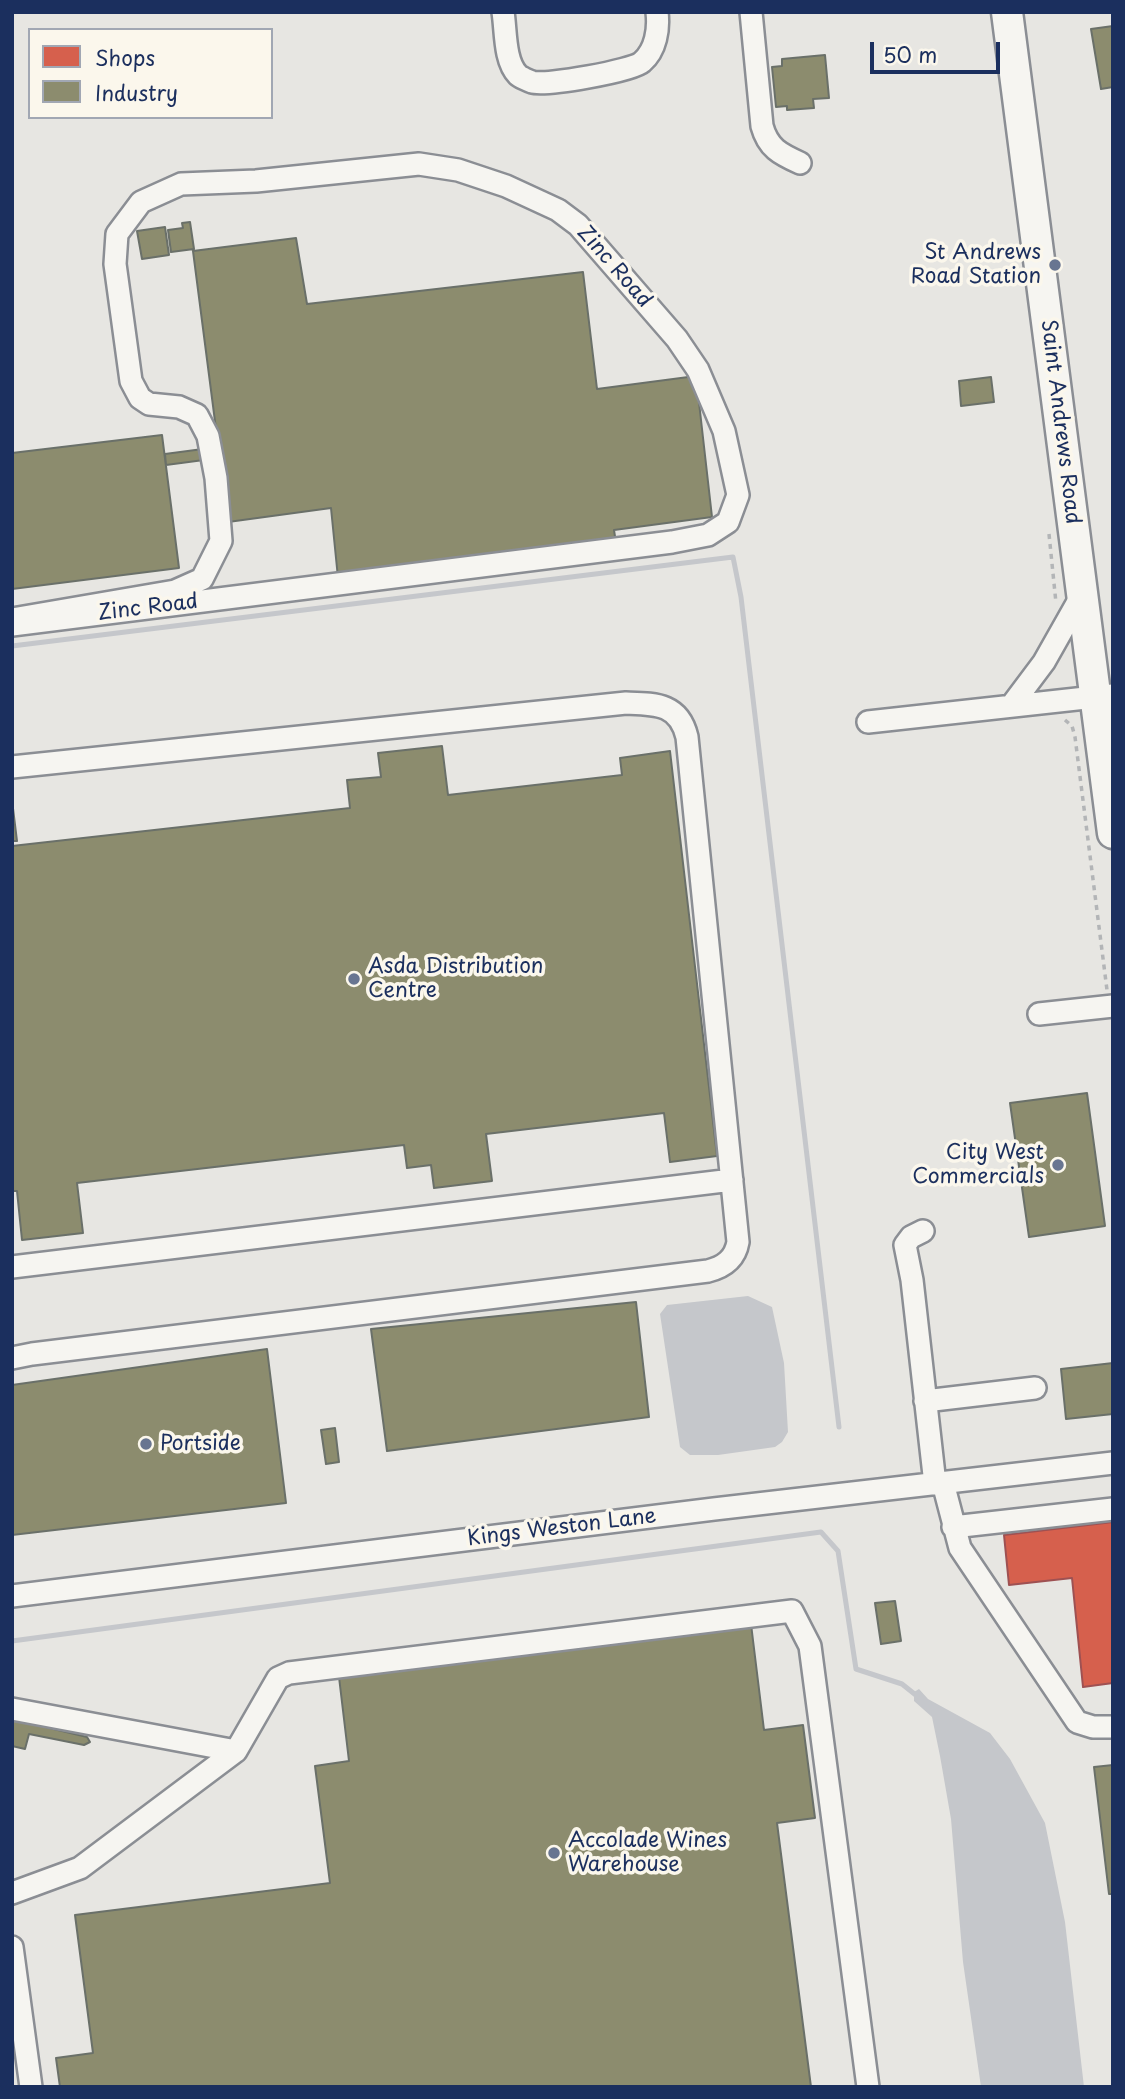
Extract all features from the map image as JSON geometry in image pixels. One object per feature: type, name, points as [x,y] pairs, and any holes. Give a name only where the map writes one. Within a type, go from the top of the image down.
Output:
[{"type":"highway","name":"Saint Andrews Road","points":[[1007,12],[1083,593],[1105,696],[1113,832]]},
{"type":"street","points":[[503,12],[509,57],[518,75],[534,83],[634,68],[645,60],[655,42],[659,23],[657,12]]},
{"type":"street","points":[[751,12],[762,126],[766,141],[779,154],[800,163]]},
{"type":"street","name":"Zinc Road","points":[[12,619],[175,591],[202,579],[221,541],[216,478],[210,446],[197,415],[178,407],[149,404],[140,398],[131,381],[115,264],[117,234],[141,202],[181,184],[256,181],[419,164],[458,170],[506,186],[558,210],[578,225],[677,339],[698,370],[724,431],[738,495],[728,522],[708,535],[672,542],[12,625]]},
{"type":"street","points":[[1011,706],[1044,662],[1083,593]]},
{"type":"street","points":[[868,722],[1105,696]]},
{"type":"street","points":[[12,766],[626,703],[657,705],[678,715],[687,737],[738,1242],[736,1250],[725,1264],[708,1271],[12,1358]]},
{"type":"street","points":[[1039,1014],[1111,1006]]},
{"type":"street","points":[[12,1267],[732,1180]]},
{"type":"street","points":[[923,1231],[911,1237],[905,1245],[912,1280],[925,1401],[939,1483],[960,1548],[1077,1722],[1093,1727],[1113,1727]]},
{"type":"street","points":[[925,1401],[1035,1388]]},
{"type":"street","name":"Kings Weston Lane","points":[[12,1596],[1113,1463]]},
{"type":"street","points":[[953,1527],[1113,1509]]},
{"type":"street","points":[[12,1893],[80,1868],[236,1751],[278,1678],[289,1672],[792,1611],[810,1646],[868,2087]]},
{"type":"street","points":[[12,1709],[236,1751]]},
{"type":"street","points":[[12,1947],[31,2087]]},
{"type":"path","points":[[1048,524],[1056,606]]},
{"type":"path","points":[[1061,716],[1072,726],[1075,737],[1111,1006]]},
{"type":"shaded area","points":[[12,12],[1113,12],[1113,2087],[12,2087]]},
{"type":"shaded area","points":[[748,1296],[772,1307],[784,1363],[788,1432],[775,1447],[718,1455],[690,1455],[680,1447],[660,1314],[667,1305]]},
{"type":"shaded area","points":[[919,1689],[928,1699],[990,1733],[1010,1759],[1045,1823],[1065,1922],[1084,2087],[981,2087],[963,1962],[951,1819],[932,1717],[914,1701],[914,1692]]},
{"type":"building: Shops","points":[[1113,1522],[1113,1683],[1083,1687],[1072,1578],[1009,1585],[1004,1535]]},
{"type":"building: Industry","points":[[1113,26],[1113,87],[1101,89],[1091,29]]},
{"type":"building: Industry","points":[[825,55],[829,98],[813,99],[814,108],[787,110],[787,106],[776,107],[772,67],[782,66],[782,59]]},
{"type":"building: Industry","points":[[190,222],[194,249],[171,252],[168,230],[183,228],[182,223]]},
{"type":"building: Industry","points":[[165,227],[169,255],[142,259],[137,231]]},
{"type":"building: Industry","points":[[296,238],[307,304],[583,272],[597,389],[696,376],[712,517],[614,530],[616,543],[338,578],[331,508],[228,522],[193,251]]},
{"type":"building: Industry","points":[[991,377],[994,402],[961,406],[959,381]]},
{"type":"building: Industry","points":[[162,435],[179,568],[12,589],[12,453]]},
{"type":"building: Industry","points":[[218,447],[219,458],[166,465],[165,454]]},
{"type":"building: Industry","name":"Asda Distribution Centre","points":[[442,746],[448,795],[622,775],[620,758],[670,751],[717,1156],[670,1162],[664,1113],[486,1134],[492,1181],[434,1188],[431,1165],[407,1168],[404,1145],[77,1183],[83,1233],[22,1240],[17,1191],[12,1191],[12,846],[350,808],[347,780],[381,777],[378,753]]},
{"type":"building: Industry","points":[[12,800],[17,841],[12,841]]},
{"type":"building: Industry","name":"City West Commercials","points":[[1087,1093],[1105,1226],[1029,1237],[1010,1103]]},
{"type":"building: Industry","points":[[636,1302],[649,1417],[387,1451],[371,1329]]},
{"type":"building: Industry","name":"Portside","points":[[267,1349],[286,1503],[12,1535],[12,1385]]},
{"type":"building: Industry","points":[[1113,1363],[1113,1414],[1066,1419],[1061,1369]]},
{"type":"building: Industry","points":[[335,1428],[339,1462],[326,1464],[321,1430]]},
{"type":"building: Industry","points":[[895,1601],[901,1641],[881,1644],[875,1603]]},
{"type":"building: Industry","name":"Accolade Wines Warehouse","points":[[751,1624],[764,1730],[803,1725],[815,1818],[777,1823],[811,2087],[60,2087],[56,2058],[93,2053],[75,1915],[330,1883],[315,1766],[349,1761],[339,1677]]},
{"type":"building: Industry","points":[[12,1719],[87,1737],[90,1742],[84,1745],[29,1734],[25,1749],[12,1746]]},
{"type":"building: Industry","points":[[1113,1765],[1113,1894],[1109,1894],[1094,1767]]},
{"type":"waterway","points":[[12,646],[733,557],[741,597],[839,1427]]},
{"type":"waterway","points":[[12,1641],[821,1532],[838,1551],[856,1669],[902,1684],[917,1696]]},
{"type":"place","name":"St Andrews Road Station","points":[[1055,265]]},
{"type":"place","name":"Asda Distribution Centre","points":[[354,979]]},
{"type":"place","name":"City West Commercials","points":[[1058,1165]]},
{"type":"place","name":"Portside","points":[[146,1444]]},
{"type":"place","name":"Accolade Wines Warehouse","points":[[554,1853]]}]
